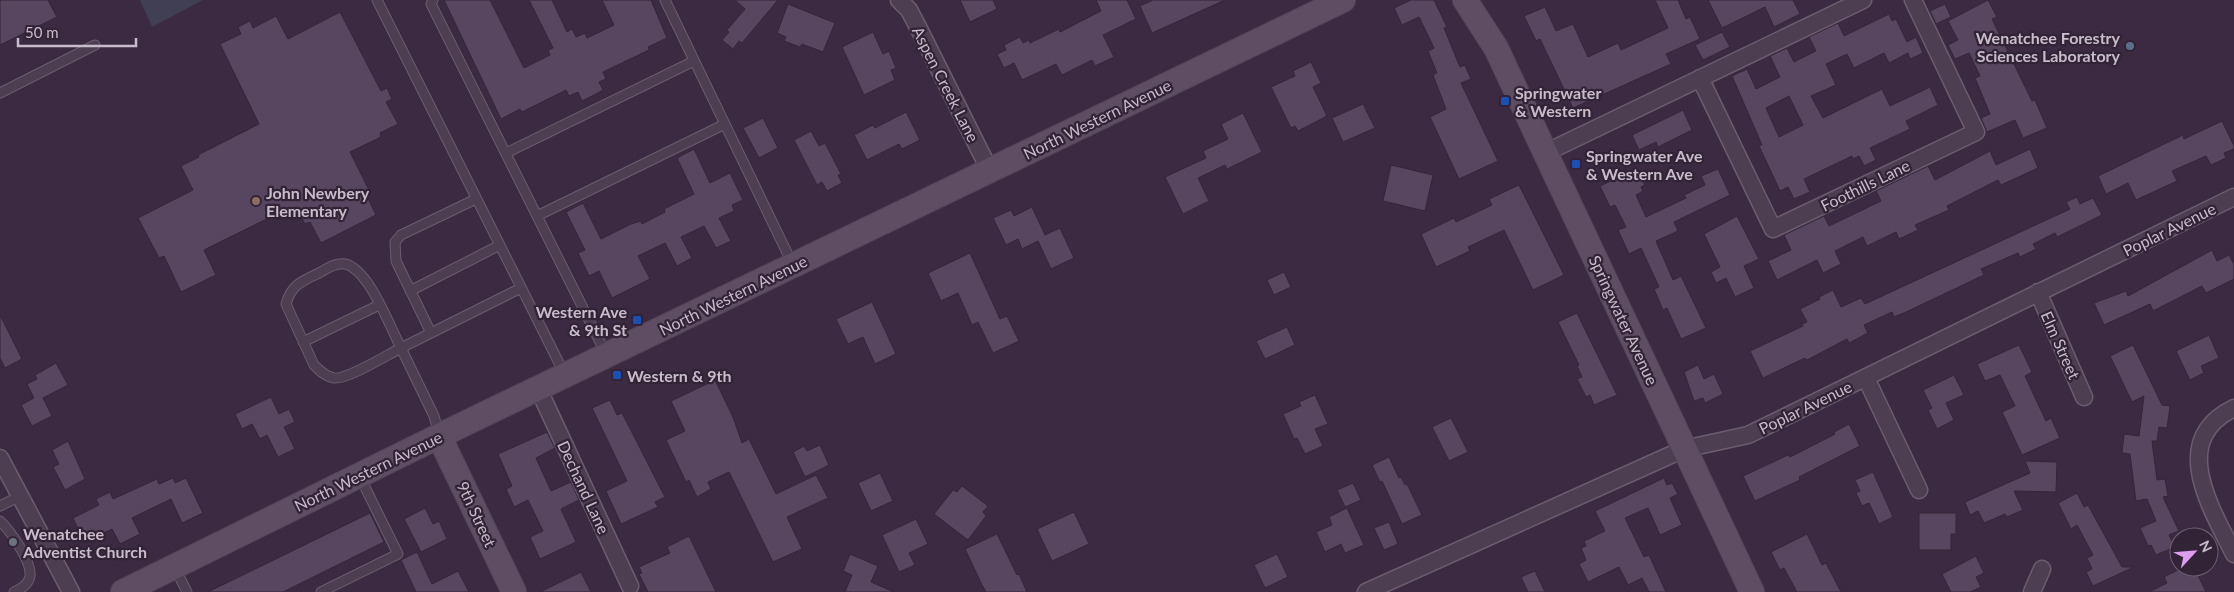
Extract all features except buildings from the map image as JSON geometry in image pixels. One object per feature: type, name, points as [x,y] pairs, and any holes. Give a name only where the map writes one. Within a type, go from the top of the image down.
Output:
[{"type":"main road","name":"North Western Avenue","points":[[123,592],[538,388],[1343,0]]},
{"type":"main road","name":"Springwater Avenue","points":[[1465,0],[1496,48]]},
{"type":"main road","name":"Springwater Avenue","points":[[1480,0],[1496,48],[1752,592]]},
{"type":"main road","name":"9th Street","points":[[440,436],[514,592]]},
{"type":"street","name":"Aspen Creek Lane","points":[[899,0],[909,10],[990,171]]},
{"type":"street","points":[[1545,153],[1863,0]]},
{"type":"street","name":"Foothills Lane","points":[[1700,78],[1773,230],[1976,132],[1912,0]]},
{"type":"street","name":"Poplar Avenue","points":[[1366,592],[1684,449],[1748,435],[2234,197]]},
{"type":"street","name":"Elm Street","points":[[2038,292],[2084,397]]},
{"type":"street","points":[[1866,378],[1919,490]]},
{"type":"street","name":"Dechand Lane","points":[[538,388],[630,586]]},
{"type":"street","points":[[2234,408],[2223,413],[2207,428],[2201,442],[2199,474],[2234,554]]},
{"type":"street","points":[[0,458],[71,592]]},
{"type":"street","points":[[2032,592],[2042,569]]},
{"type":"lane","points":[[377,0],[565,376]]},
{"type":"lane","points":[[433,0],[432,4],[607,356]]},
{"type":"lane","points":[[665,0],[793,266]]},
{"type":"lane","points":[[0,93],[95,45]]},
{"type":"lane","points":[[506,153],[694,61]]},
{"type":"lane","points":[[537,216],[725,124]]},
{"type":"lane","points":[[431,333],[396,261],[395,242],[401,235],[476,199]]},
{"type":"lane","points":[[410,291],[500,246]]},
{"type":"lane","points":[[440,436],[434,416],[401,348],[364,277],[354,267],[336,264],[296,284],[290,291],[286,304],[314,365],[322,372],[334,378],[345,376],[401,348],[431,333],[521,288]]},
{"type":"lane","points":[[303,342],[379,305]]},
{"type":"lane","points":[[321,592],[398,554],[359,475]]},
{"type":"lane","points":[[0,506],[20,496]]},
{"type":"lane","points":[[0,521],[17,544],[30,568],[30,577],[26,585],[14,592]]},
{"type":"lane","points":[[174,566],[187,592]]},
{"type":"shaded area","points":[[140,0],[203,0],[152,27]]},
{"type":"place","name":"Wenatchee Forestry Sciences Laboratory","points":[[2130,46]]},
{"type":"place","name":"Springwater & Western","points":[[1505,101]]},
{"type":"place","name":"Springwater Ave & Western Ave","points":[[1576,164]]},
{"type":"place","name":"John Newbery Elementary","points":[[256,201]]},
{"type":"place","name":"Western Ave & 9th St","points":[[637,320]]},
{"type":"place","name":"Western & 9th","points":[[617,375]]},
{"type":"place","name":"Wenatchee Adventist Church","points":[[13,542]]}]
